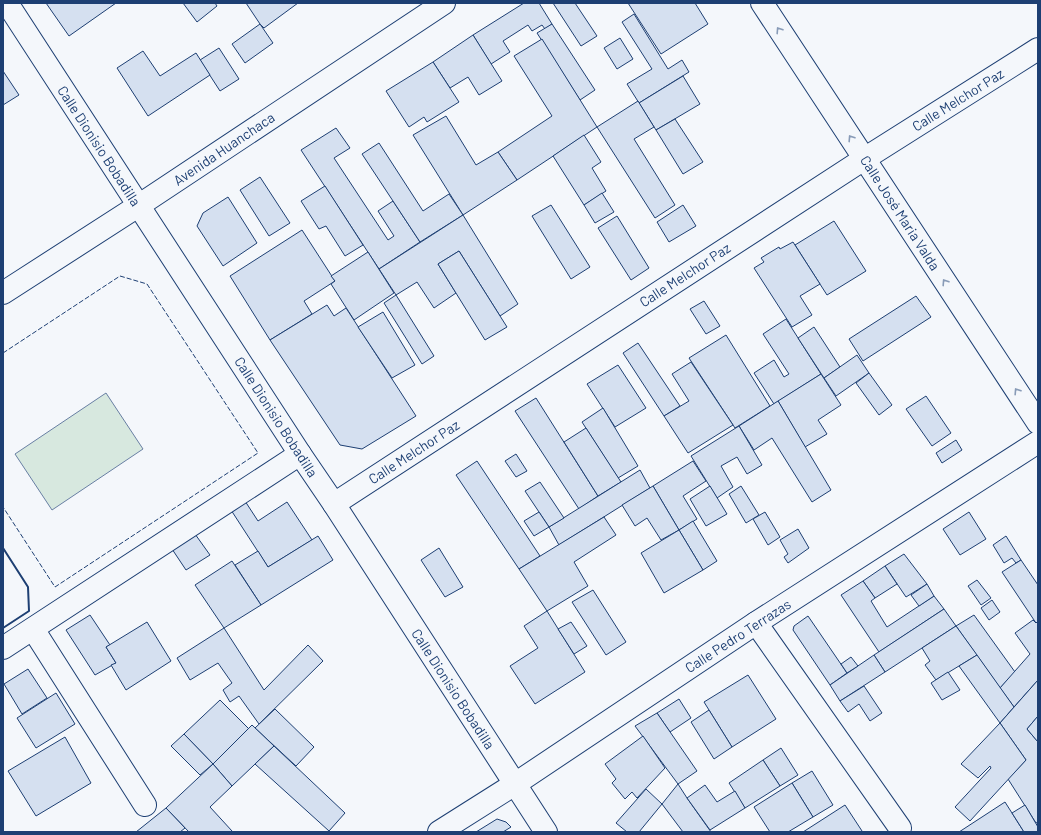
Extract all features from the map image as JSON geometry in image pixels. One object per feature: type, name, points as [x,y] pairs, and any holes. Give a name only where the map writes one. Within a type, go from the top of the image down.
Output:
[{"type":"street","name":"Calle Dionisio Bobadilla","points":[[7,3],[546,832]]},
{"type":"street","name":"Avenida Huanchaca","points":[[3,293],[138,206],[444,3]]},
{"type":"street","name":"Calle José Maria Valda","points":[[762,3],[1038,423]]},
{"type":"street","name":"Calle Melchor Paz","points":[[334,504],[864,159],[1038,49]]},
{"type":"street","name":"Calle Pedro Terrazas","points":[[439,832],[515,784],[756,623],[1038,442]]},
{"type":"street","points":[[3,648],[300,454]]},
{"type":"street","points":[[756,623],[900,828]]},
{"type":"street","points":[[33,629],[146,805]]},
{"type":"shaded area","points":[[106,393],[143,449],[52,510],[15,454]]},
{"type":"building","points":[[46,3],[116,3],[69,36]]},
{"type":"building","points":[[183,3],[215,3],[217,6],[197,22]]},
{"type":"building","points":[[246,3],[298,3],[264,28]]},
{"type":"building","points":[[524,3],[539,3],[552,24],[545,29],[542,25],[532,31],[528,25],[503,41],[510,52],[491,64],[473,35]]},
{"type":"building","points":[[553,3],[575,3],[597,36],[581,46]]},
{"type":"building","points":[[628,3],[695,3],[708,24],[661,54]]},
{"type":"building","points":[[634,14],[668,69],[682,60],[689,72],[639,103],[627,84],[652,69],[622,22]]},
{"type":"building","points":[[260,24],[273,43],[245,63],[232,44]]},
{"type":"building","points":[[552,24],[595,90],[580,100],[537,33]]},
{"type":"building","points":[[473,35],[502,81],[479,95],[468,77],[450,88],[433,62]]},
{"type":"building","points":[[620,38],[633,59],[617,69],[604,48]]},
{"type":"building","points":[[542,39],[597,127],[517,180],[498,152],[552,116],[514,56]]},
{"type":"building","points":[[219,48],[239,79],[220,91],[200,60]]},
{"type":"building","points":[[143,51],[160,76],[196,53],[210,75],[148,116],[117,68]]},
{"type":"building","points":[[433,62],[459,102],[427,122],[424,117],[409,127],[386,91]]},
{"type":"building","points":[[3,71],[19,95],[3,105]]},
{"type":"building","points":[[683,76],[700,104],[656,130],[639,103]]},
{"type":"building","points":[[638,101],[654,127],[634,139],[675,205],[655,218],[597,127]]},
{"type":"building","points":[[446,116],[476,165],[498,152],[517,180],[463,215],[413,135]]},
{"type":"building","points":[[675,119],[703,162],[683,174],[656,130]]},
{"type":"building","points":[[336,128],[350,148],[334,158],[388,240],[394,236],[378,211],[393,201],[420,242],[379,269],[301,150]]},
{"type":"building","points":[[584,135],[601,162],[592,168],[606,191],[584,205],[553,156]]},
{"type":"building","points":[[379,143],[423,211],[449,194],[463,215],[420,242],[362,154]]},
{"type":"building","points":[[260,177],[290,223],[269,236],[240,190]]},
{"type":"building","points":[[325,186],[363,245],[345,256],[326,226],[319,229],[301,201]]},
{"type":"building","points":[[602,193],[614,212],[595,223],[584,205]]},
{"type":"building","points":[[228,197],[257,243],[223,266],[197,226],[203,213]]},
{"type":"building","points":[[551,205],[590,267],[571,279],[532,216]]},
{"type":"building","points":[[683,205],[696,226],[669,242],[657,222]]},
{"type":"building","points":[[463,215],[518,304],[500,316],[459,251],[438,264],[456,293],[434,308],[417,282],[396,295],[379,269]]},
{"type":"building","points":[[617,216],[649,268],[631,280],[598,228]]},
{"type":"building","points":[[834,221],[866,271],[827,295],[795,245]]},
{"type":"building","points":[[302,230],[335,281],[304,301],[312,314],[270,340],[230,276]]},
{"type":"building","points":[[793,242],[820,284],[800,296],[812,315],[792,327],[754,268],[764,262],[761,258],[779,247],[780,249]]},
{"type":"building","points":[[459,251],[507,327],[485,340],[438,264]]},
{"type":"building","points":[[368,252],[394,293],[354,320],[331,284],[335,281],[331,276]]},
{"type":"building","points":[[396,295],[434,356],[422,364],[384,303]]},
{"type":"building","points":[[916,296],[931,317],[863,361],[849,339]]},
{"type":"building","points":[[704,301],[720,326],[706,334],[690,309]]},
{"type":"building","points":[[327,305],[334,316],[346,308],[416,416],[362,449],[340,445],[270,340]]},
{"type":"building","points":[[383,312],[415,365],[392,378],[358,327]]},
{"type":"building","points":[[786,319],[821,374],[774,404],[754,373],[774,360],[784,377],[789,374],[763,334]]},
{"type":"building","points":[[814,327],[840,367],[824,378],[798,338]]},
{"type":"building","points":[[726,335],[770,406],[735,428],[689,358]]},
{"type":"building","points":[[638,343],[680,406],[664,416],[623,353]]},
{"type":"building","points":[[857,355],[869,373],[836,396],[824,378]]},
{"type":"building","points":[[691,362],[733,425],[688,453],[664,416],[689,401],[672,374]]},
{"type":"building","points":[[618,365],[646,408],[615,427],[587,384]]},
{"type":"building","points":[[869,373],[892,405],[879,415],[856,383]]},
{"type":"building","points":[[821,374],[841,405],[818,420],[827,434],[805,447],[778,401]]},
{"type":"building","points":[[926,396],[951,433],[932,446],[906,409]]},
{"type":"building","points":[[536,398],[598,496],[579,509],[515,411]]},
{"type":"building","points":[[778,401],[831,490],[812,502],[772,438],[754,450],[739,426]]},
{"type":"building","points":[[603,408],[638,466],[618,478],[582,422]]},
{"type":"building","points":[[739,426],[762,465],[747,474],[737,457],[721,466],[733,487],[717,498],[691,456]]},
{"type":"building","points":[[586,428],[621,482],[598,496],[564,442]]},
{"type":"building","points":[[956,440],[962,450],[942,463],[936,453]]},
{"type":"building","points":[[516,454],[527,471],[516,477],[505,461]]},
{"type":"building","points":[[477,461],[540,556],[519,569],[456,475]]},
{"type":"building","points":[[693,461],[706,481],[683,496],[697,519],[679,530],[653,486]]},
{"type":"building","points":[[640,470],[650,488],[559,545],[549,527]]},
{"type":"building","points":[[540,482],[564,518],[549,527],[525,491]]},
{"type":"building","points":[[653,486],[679,530],[661,540],[647,518],[635,526],[622,505]]},
{"type":"building","points":[[710,486],[727,514],[706,526],[690,499]]},
{"type":"building","points":[[741,486],[759,515],[746,523],[729,494]]},
{"type":"building","points":[[245,501],[258,521],[287,502],[312,540],[268,567],[231,510]]},
{"type":"building","points":[[539,512],[549,527],[534,536],[524,521]]},
{"type":"building","points":[[765,512],[780,537],[768,545],[753,519]]},
{"type":"building","points":[[969,512],[986,539],[960,555],[943,529]]},
{"type":"building","points":[[604,517],[616,535],[574,562],[588,586],[547,611],[519,569]]},
{"type":"building","points":[[693,521],[717,561],[703,570],[679,530]]},
{"type":"building","points":[[798,529],[809,548],[788,563],[784,557],[788,554],[780,540]]},
{"type":"building","points":[[679,530],[703,570],[664,593],[641,553]]},
{"type":"building","points":[[195,534],[210,555],[186,570],[172,549]]},
{"type":"building","points":[[318,536],[333,560],[261,605],[235,565],[258,551],[268,567]]},
{"type":"building","points":[[1006,536],[1021,560],[1016,563],[1012,558],[1004,563],[993,545]]},
{"type":"building","points":[[439,548],[463,587],[445,597],[421,560]]},
{"type":"building","points":[[904,554],[927,584],[906,597],[885,566]]},
{"type":"building","points":[[1021,560],[1038,585],[1038,621],[1036,623],[1002,572]]},
{"type":"building","points":[[232,561],[261,605],[224,628],[195,585]]},
{"type":"building","points":[[885,566],[897,584],[875,598],[863,581]]},
{"type":"building","points":[[977,580],[991,598],[981,605],[968,586]]},
{"type":"building","points":[[863,581],[875,598],[871,601],[887,627],[934,596],[944,609],[879,652],[841,595]]},
{"type":"building","points":[[927,584],[934,596],[919,606],[911,595]]},
{"type":"building","points":[[593,590],[626,642],[606,655],[572,602]]},
{"type":"building","points":[[992,600],[1000,612],[989,620],[981,608]]},
{"type":"building","points":[[944,609],[956,626],[885,672],[874,655]]},
{"type":"building","points":[[547,611],[585,672],[535,704],[510,666],[538,648],[524,626]]},
{"type":"building","points":[[90,615],[110,645],[106,647],[116,663],[95,675],[66,630]]},
{"type":"building","points":[[974,615],[1015,672],[1000,688],[956,626]]},
{"type":"building","points":[[808,616],[847,673],[830,685],[793,630],[794,626]]},
{"type":"building","points":[[1033,620],[1036,623],[1038,621],[1038,680],[1014,707],[1000,688],[1030,654],[1015,633]]},
{"type":"building","points":[[147,622],[171,661],[126,690],[111,665],[116,663],[106,647]]},
{"type":"building","points":[[571,622],[587,646],[574,654],[558,629]]},
{"type":"building","points":[[956,626],[977,655],[936,680],[925,665],[930,661],[922,648]]},
{"type":"building","points":[[224,628],[264,690],[308,645],[323,661],[259,724],[239,696],[230,702],[223,690],[232,683],[218,663],[190,680],[177,658]]},
{"type":"building","points":[[874,655],[885,672],[840,701],[830,685]]},
{"type":"building","points":[[977,655],[1014,707],[1000,723],[959,666]]},
{"type":"building","points":[[851,657],[858,666],[847,673],[841,664]]},
{"type":"building","points":[[28,669],[47,698],[22,714],[4,684]]},
{"type":"building","points":[[948,672],[960,690],[942,700],[931,683]]},
{"type":"building","points":[[748,675],[776,719],[732,747],[704,702]]},
{"type":"building","points":[[1038,680],[1038,716],[1027,729],[1038,742],[1038,822],[1036,823],[1008,779],[1026,760],[1000,723]]},
{"type":"building","points":[[864,686],[882,713],[870,721],[859,704],[848,712],[840,701]]},
{"type":"building","points":[[56,693],[75,724],[36,748],[17,718]]},
{"type":"building","points":[[679,699],[691,718],[670,732],[657,713]]},
{"type":"building","points":[[220,700],[249,729],[213,764],[184,734]]},
{"type":"building","points":[[275,709],[314,747],[296,766],[255,728]]},
{"type":"building","points":[[709,710],[732,747],[714,759],[691,722]]},
{"type":"building","points":[[657,713],[697,771],[678,784],[635,726]]},
{"type":"building","points":[[1038,716],[1038,742],[1027,729]]},
{"type":"building","points":[[1000,723],[1026,760],[970,821],[955,807],[991,768],[990,766],[978,778],[961,764]]},
{"type":"building","points":[[252,725],[274,746],[232,786],[213,764]]},
{"type":"building","points":[[184,734],[213,764],[200,775],[171,746]]},
{"type":"building","points":[[643,736],[665,768],[637,798],[632,792],[625,799],[612,783],[616,779],[605,764]]},
{"type":"building","points":[[65,737],[91,783],[36,816],[8,771]]},
{"type":"building","points":[[274,746],[345,813],[329,831],[255,764]]},
{"type":"building","points":[[781,748],[798,775],[780,786],[763,760]]},
{"type":"building","points":[[763,760],[780,786],[745,808],[729,783]]},
{"type":"building","points":[[213,764],[232,786],[210,807],[232,831],[189,832],[166,808]]},
{"type":"building","points":[[812,771],[833,805],[813,817],[792,783]]},
{"type":"building","points":[[792,783],[813,817],[788,832],[770,832],[754,807]]},
{"type":"building","points":[[678,784],[711,832],[683,832],[662,804]]},
{"type":"building","points":[[705,785],[717,802],[735,791],[745,808],[710,830],[687,798]]},
{"type":"building","points":[[646,789],[662,804],[639,832],[627,832],[616,823]]},
{"type":"building","points":[[1005,802],[1024,832],[959,832]]},
{"type":"building","points":[[845,805],[862,831],[861,832],[803,832]]},
{"type":"building","points":[[1025,805],[1038,827],[1038,832],[1024,832],[1012,813]]},
{"type":"building","points":[[166,808],[185,828],[180,832],[136,832]]},
{"type":"building","points":[[497,819],[506,822],[511,827],[503,832],[476,832]]},
{"type":"fence","points":[[3,353],[120,276],[147,284],[258,453],[55,587],[3,507]]},
{"type":"wall","points":[[3,548],[28,587],[29,611],[3,628]]}]
